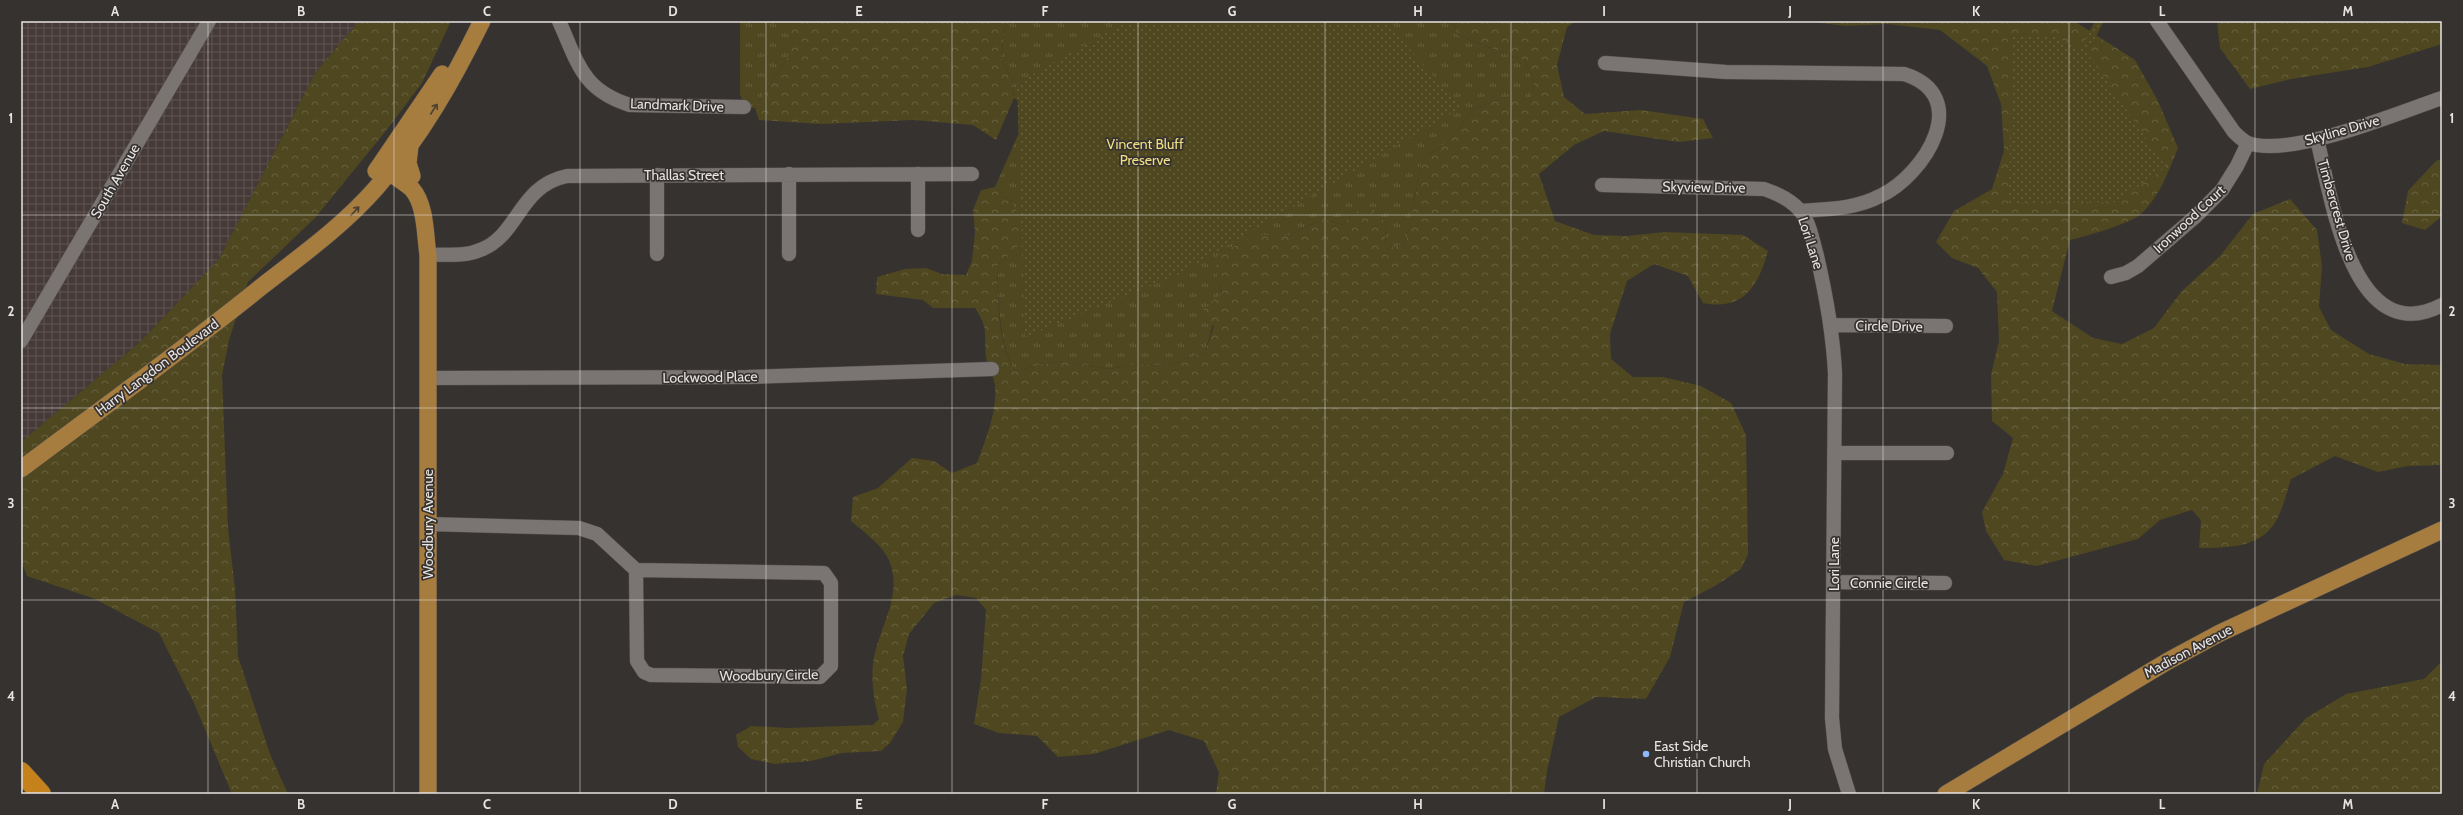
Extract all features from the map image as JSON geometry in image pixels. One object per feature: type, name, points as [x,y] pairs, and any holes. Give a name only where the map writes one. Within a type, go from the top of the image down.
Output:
[{"type":"highway","points":[[21,772],[41,794]]},
{"type":"main road","name":"Harry Langdon Boulevard","points":[[21,469],[219,321],[328,235],[375,190],[390,166],[470,21]]},
{"type":"main road","name":"Harry Langdon Boulevard","points":[[292,263],[410,146],[455,74],[482,21]]},
{"type":"main road","points":[[375,190],[392,184],[411,182],[408,163],[410,146]]},
{"type":"main road","name":"Woodbury Avenue","points":[[390,166],[411,182],[424,188],[431,209],[432,225],[428,255],[427,378],[428,794]]},
{"type":"main road","name":"Madison Avenue","points":[[1946,794],[2174,658],[2220,633],[2442,530]]},
{"type":"street","name":"South Avenue","points":[[21,341],[209,21]]},
{"type":"street","name":"Landmark Drive","points":[[559,21],[589,82],[601,93],[612,100],[630,105],[744,107]]},
{"type":"street","points":[[2157,21],[2234,132],[2248,143]]},
{"type":"street","name":"Lori Lane","points":[[1605,63],[1726,72],[1904,74],[1926,84],[1938,102],[1940,123],[1929,149],[1911,174],[1881,196],[1855,206],[1800,211],[1806,221],[1815,247],[1831,325],[1835,373],[1834,739],[1849,794]]},
{"type":"street","name":"Skyline Drive","points":[[2248,143],[2274,146],[2317,140],[2442,98]]},
{"type":"street","name":"Timbercrest Drive","points":[[2317,140],[2344,243],[2351,262],[2372,295],[2383,305],[2404,314],[2419,314],[2442,305]]},
{"type":"street","name":"Ironwood Court","points":[[2111,277],[2126,273],[2138,266],[2212,202],[2231,177],[2248,143]]},
{"type":"street","points":[[789,174],[789,254]]},
{"type":"street","points":[[918,174],[918,230]]},
{"type":"street","name":"Thallas Street","points":[[428,255],[468,254],[486,248],[500,237],[538,188],[555,178],[567,176],[972,174]]},
{"type":"street","points":[[657,175],[657,254]]},
{"type":"street","name":"Skyview Drive","points":[[1602,185],[1758,188],[1780,194],[1800,211]]},
{"type":"street","name":"Circle Drive","points":[[1831,325],[1946,326]]},
{"type":"street","name":"Lockwood Place","points":[[427,378],[747,377],[992,369]]},
{"type":"street","points":[[1835,453],[1947,453]]},
{"type":"street","points":[[427,524],[579,528],[598,534],[636,570]]},
{"type":"street","name":"Woodbury Circle","points":[[636,570],[824,573],[832,583],[830,666],[820,677],[651,675],[644,672],[637,661],[636,570]]},
{"type":"street","name":"Connie Circle","points":[[1834,582],[1945,583]]},
{"type":"shaded area","points":[[21,21],[359,21],[315,73],[219,259],[140,342],[21,442]]},
{"type":"green space","points":[[359,21],[451,21],[422,83],[385,132],[315,218],[248,282],[229,340],[222,375],[228,528],[235,589],[238,656],[270,754],[288,794],[232,794],[194,703],[159,633],[95,599],[27,576],[21,560],[21,442],[140,342],[219,259],[315,73]]},
{"type":"green space","points":[[740,21],[789,21],[789,55],[755,108],[744,107],[740,94]]},
{"type":"green space","points":[[789,21],[1009,21],[1005,28],[1001,57],[1012,80],[1014,98],[996,140],[973,125],[913,120],[822,124],[759,120],[755,108],[789,55]]},
{"type":"green space","name":"Vincent Bluff Preserve","points":[[1009,21],[1454,21],[1457,35],[1525,61],[1534,83],[1530,104],[1505,97],[1472,110],[1451,140],[1423,158],[1405,244],[1386,249],[1385,222],[1353,212],[1343,225],[1323,219],[1289,235],[1255,235],[1217,281],[1222,294],[1205,352],[1166,366],[1138,364],[1109,369],[1058,361],[1015,371],[1006,349],[1000,321],[997,266],[1014,251],[1012,202],[995,187],[1030,108],[1014,98],[1012,80],[1001,57],[1005,28]]},
{"type":"green space","name":"Vincent Bluff Preserve","points":[[1128,21],[1385,21],[1461,108],[1177,275],[1025,337],[1017,83]]},
{"type":"green space","points":[[1454,21],[1576,21],[1567,27],[1557,65],[1564,97],[1585,114],[1641,110],[1703,119],[1713,138],[1679,142],[1604,131],[1574,145],[1539,174],[1555,221],[1594,235],[1627,236],[1664,232],[1743,235],[1768,251],[1759,275],[1747,294],[1739,300],[1717,305],[1703,303],[1688,276],[1654,264],[1627,281],[1610,334],[1611,359],[1633,377],[1663,377],[1701,386],[1731,403],[1746,435],[1748,554],[1741,569],[1715,586],[1684,602],[1670,657],[1646,699],[1596,697],[1559,717],[1547,771],[1544,794],[1216,794],[1219,772],[1204,741],[1169,730],[1094,754],[1058,757],[1037,736],[999,733],[974,724],[981,679],[986,610],[976,598],[956,595],[934,603],[909,634],[903,656],[907,689],[903,722],[890,743],[881,751],[842,753],[811,761],[775,764],[751,759],[738,747],[736,735],[751,726],[789,728],[873,725],[879,719],[873,692],[873,664],[875,651],[892,600],[893,574],[886,554],[872,539],[851,521],[853,497],[878,488],[912,458],[934,461],[952,473],[977,463],[993,416],[995,386],[986,357],[983,322],[975,308],[933,308],[923,300],[876,294],[877,277],[905,269],[926,268],[942,274],[966,275],[972,261],[975,232],[973,210],[981,190],[995,187],[1012,202],[1027,231],[1014,251],[997,266],[1002,335],[1009,361],[1015,371],[1058,361],[1109,369],[1138,364],[1166,366],[1205,352],[1214,326],[1203,310],[1222,293],[1217,281],[1217,256],[1255,235],[1289,235],[1323,219],[1343,225],[1353,212],[1372,208],[1385,222],[1386,249],[1405,244],[1423,158],[1451,140],[1472,110],[1505,97],[1530,103],[1534,83],[1525,61],[1457,35]]},
{"type":"green space","points":[[1752,21],[2074,21],[2135,60],[2158,101],[2178,148],[2159,191],[2142,213],[2119,225],[2097,233],[2070,240],[2052,311],[2093,338],[2122,344],[2154,328],[2181,292],[2220,256],[2253,214],[2290,199],[2317,230],[2322,266],[2319,307],[2331,330],[2369,354],[2405,364],[2442,365],[2442,465],[2408,466],[2378,472],[2335,456],[2291,479],[2284,503],[2272,527],[2264,535],[2244,544],[2222,548],[2199,548],[2201,520],[2192,510],[2160,520],[2138,539],[2037,566],[2004,560],[1986,531],[1982,512],[2003,474],[2013,438],[1992,421],[1991,375],[1999,341],[1997,292],[1978,268],[1952,258],[1936,242],[1954,211],[1992,189],[2004,151],[2001,104],[1987,66],[1940,30],[1887,24],[1846,26],[1813,22]]},
{"type":"green space","points":[[2095,21],[2104,21],[2087,53],[2166,167],[2117,202],[2009,203],[2012,36],[2053,36],[2080,49]]},
{"type":"green space","points":[[2217,21],[2442,21],[2442,44],[2368,67],[2291,79],[2250,89],[2220,48]]},
{"type":"green space","points":[[2442,159],[2442,216],[2425,230],[2402,223],[2408,191],[2436,161]]},
{"type":"green space","points":[[2442,661],[2442,794],[2257,794],[2264,764],[2306,718],[2346,694],[2424,679]]},
{"type":"place","name":"East Side Christian Church","points":[[1646,754]]}]
